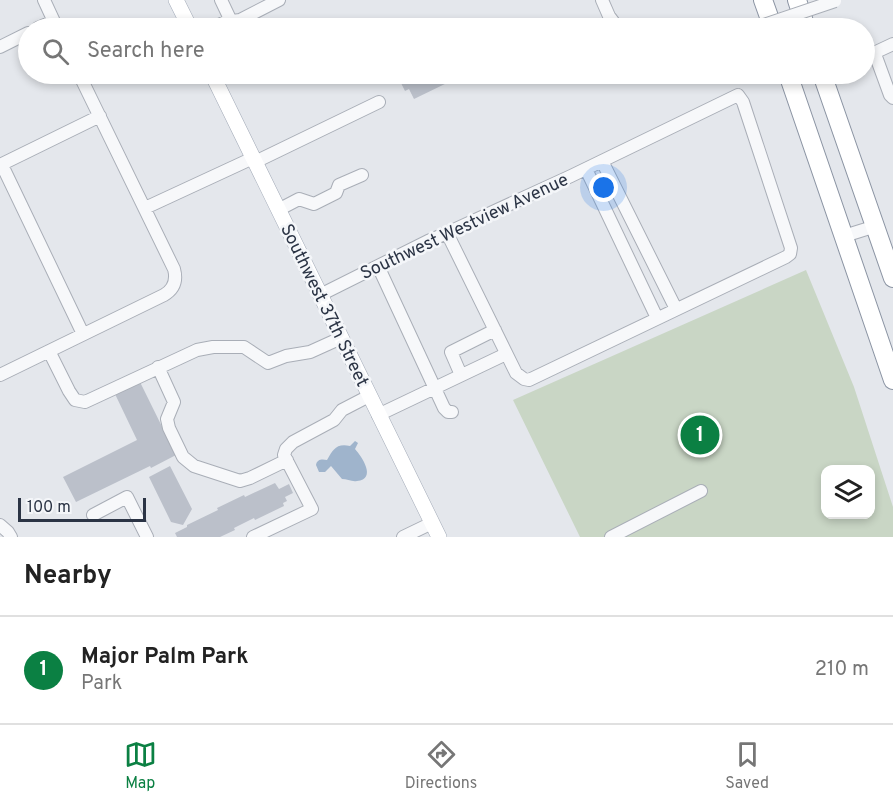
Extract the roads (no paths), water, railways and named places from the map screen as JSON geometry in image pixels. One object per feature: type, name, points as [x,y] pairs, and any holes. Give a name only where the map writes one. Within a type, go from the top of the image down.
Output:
[{"type":"highway","points":[[763,0],[769,18]]},
{"type":"highway","points":[[797,1],[803,18]]},
{"type":"highway","points":[[791,84],[893,380]]},
{"type":"highway","points":[[826,84],[893,278]]},
{"type":"highway","points":[[876,226],[893,264]]},
{"type":"main road","points":[[176,0],[185,18]]},
{"type":"main road","name":"Southwest 37th Street","points":[[217,84],[435,530]]},
{"type":"street","points":[[44,0],[53,18]]},
{"type":"street","points":[[221,0],[230,18]]},
{"type":"street","points":[[244,18],[277,0]]},
{"type":"street","points":[[602,0],[610,18]]},
{"type":"street","points":[[784,18],[836,0]]},
{"type":"street","points":[[0,47],[18,38]]},
{"type":"street","points":[[893,44],[875,54],[893,98]]},
{"type":"street","points":[[0,375],[164,295],[172,288],[176,277],[84,84]]},
{"type":"street","name":"Southwest Westview Avenue","points":[[320,295],[738,95],[743,102],[791,251],[786,256],[676,309]]},
{"type":"street","points":[[145,208],[378,102]]},
{"type":"street","points":[[83,334],[1,165],[100,116]]},
{"type":"street","points":[[447,233],[516,373],[529,380],[676,309],[602,161]]},
{"type":"street","points":[[586,169],[657,318]]},
{"type":"street","points":[[278,210],[299,199],[314,204],[336,193],[339,185],[362,175]]},
{"type":"street","points":[[844,236],[876,226]]},
{"type":"street","points":[[378,266],[444,408],[452,412]]},
{"type":"street","points":[[461,375],[451,352],[495,330]]},
{"type":"street","points":[[49,351],[69,392],[75,400],[85,402],[197,350],[213,347],[244,347],[268,363],[310,351],[340,338]]},
{"type":"street","points":[[378,415],[506,354]]},
{"type":"street","points":[[158,367],[174,402],[167,419],[169,428],[183,457],[194,466],[240,481],[287,460]]},
{"type":"street","points":[[252,537],[312,509],[284,455],[285,449],[293,442],[334,420],[342,410],[369,396]]},
{"type":"street","points":[[611,537],[701,491]]},
{"type":"street","points":[[93,515],[127,497],[147,537]]},
{"type":"street","points":[[0,525],[8,531],[11,537]]},
{"type":"street","points":[[403,537],[435,530]]},
{"type":"water","points":[[355,441],[358,443],[355,449],[366,467],[366,476],[363,479],[355,481],[342,479],[331,466],[325,472],[319,472],[316,465],[319,461],[327,460],[336,448],[350,446]]},
{"type":"place","name":"Major Palm Park","points":[[700,435]]}]
